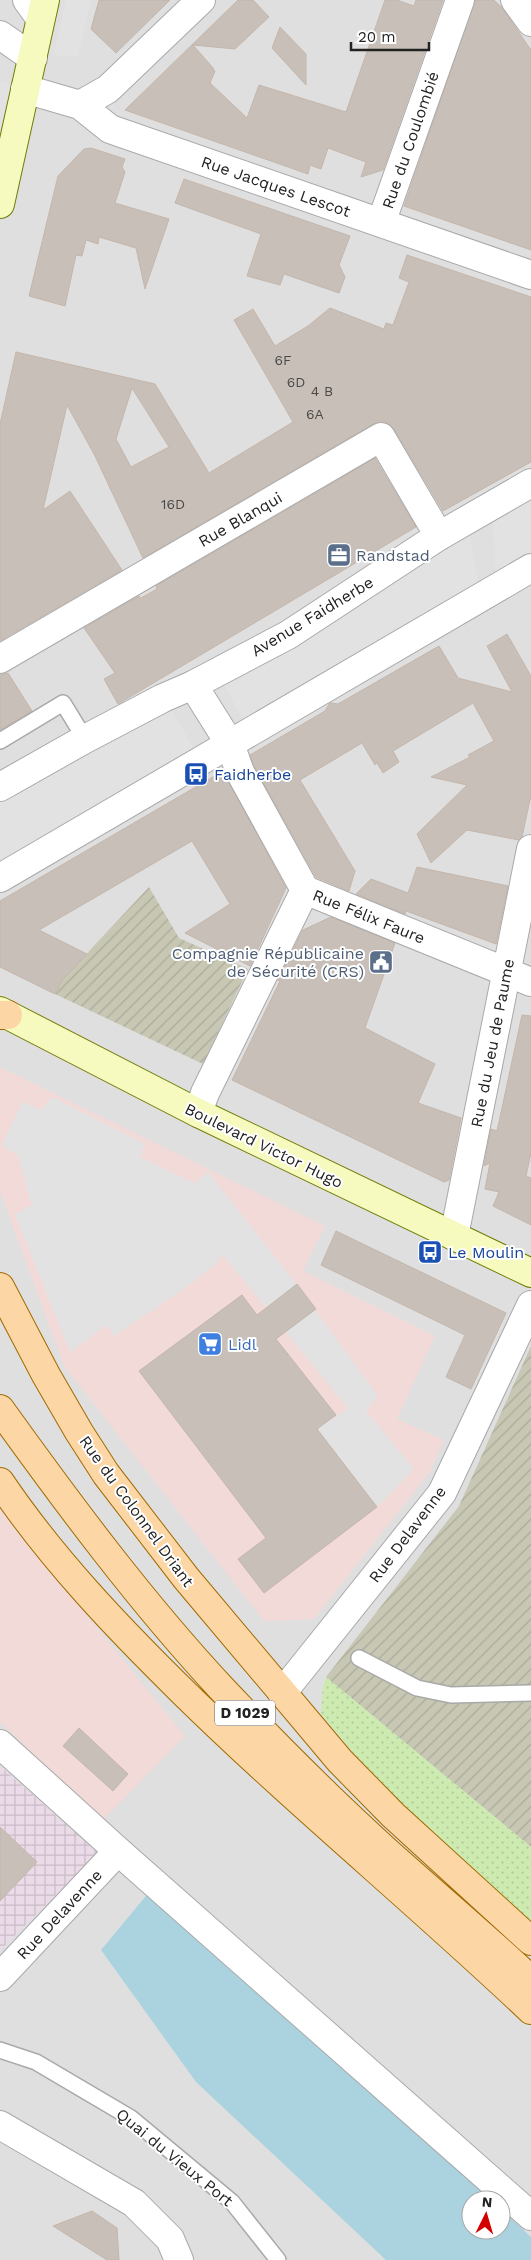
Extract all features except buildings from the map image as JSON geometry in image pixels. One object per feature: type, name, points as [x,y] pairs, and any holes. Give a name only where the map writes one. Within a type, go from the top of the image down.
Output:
[{"type":"main road","points":[[0,204],[33,58],[37,6]]},
{"type":"main road","name":"Boulevard Victor Hugo","points":[[3,1014],[198,1113],[531,1273]]},
{"type":"main road","name":"Rue du Colonnel Driant","points":[[0,1287],[46,1375],[106,1474],[179,1570],[340,1761],[393,1815],[531,1941]]},
{"type":"main road","name":"D 1029","points":[[0,1408],[111,1557],[174,1634],[222,1688],[296,1765],[383,1848],[531,1980]]},
{"type":"main road","name":"D 1029","points":[[0,1482],[94,1601],[139,1649],[276,1781],[531,2010]]},
{"type":"street","points":[[80,105],[108,89],[201,0]]},
{"type":"street","name":"Rue du Coulombié","points":[[381,223],[460,0]]},
{"type":"street","points":[[515,0],[531,22]]},
{"type":"street","points":[[0,35],[33,58]]},
{"type":"street","name":"Rue Jacques Lescot","points":[[25,89],[80,105],[110,129],[531,275]]},
{"type":"street","name":"Rue Blanqui","points":[[0,659],[381,437],[439,536]]},
{"type":"street","name":"Avenue Faidherbe","points":[[0,787],[85,739],[288,635],[439,536],[531,483]]},
{"type":"street","points":[[0,878],[531,568]]},
{"type":"street","points":[[193,685],[230,744]]},
{"type":"street","name":"Rue Félix Faure","points":[[230,744],[240,772],[305,890],[531,982]]},
{"type":"street","name":"Rue du Jeu de Paume","points":[[454,1236],[531,849]]},
{"type":"street","points":[[198,1113],[205,1093],[305,890]]},
{"type":"street","name":"Rue Delavenne","points":[[282,1693],[442,1493],[531,1305]]},
{"type":"street","points":[[0,1744],[118,1851],[531,2216]]},
{"type":"street","name":"Rue Delavenne","points":[[0,1977],[118,1851]]},
{"type":"street","points":[[0,2125],[134,2204],[170,2239],[178,2260]]},
{"type":"lane","points":[[0,741],[63,703],[85,739]]},
{"type":"lane","points":[[359,1658],[417,1688],[452,1695],[531,1693]]},
{"type":"lane","name":"Quai du Vieux Port","points":[[0,2050],[36,2062],[131,2118],[232,2202],[278,2260]]},
{"type":"shaded area","points":[[0,0],[531,0],[531,2260],[0,2260]]},
{"type":"shaded area","points":[[66,0],[91,0],[78,57],[53,55]]},
{"type":"shaded area","points":[[0,81],[12,84],[0,133]]},
{"type":"shaded area","points":[[531,499],[531,555],[496,576],[493,522]]},
{"type":"shaded area","points":[[470,535],[479,586],[244,722],[221,678]]},
{"type":"shaded area","points":[[170,707],[195,751],[0,864],[0,802]]},
{"type":"shaded area","points":[[149,887],[179,938],[248,969],[203,1064],[55,994],[62,980]]},
{"type":"shaded area","points":[[0,1067],[325,1226],[303,1271],[435,1336],[397,1419],[444,1440],[430,1472],[314,1619],[264,1621],[64,1366],[0,1191]]},
{"type":"shaded area","points":[[52,1097],[145,1144],[140,1157],[194,1183],[208,1172],[294,1281],[378,1396],[366,1411],[414,1469],[377,1507],[317,1429],[348,1408],[223,1255],[216,1264],[185,1288],[114,1336],[107,1325],[70,1352],[15,1214],[32,1205],[18,1155],[2,1146],[22,1102],[42,1110]]},
{"type":"shaded area","points":[[531,1346],[531,1847],[326,1677],[459,1506]]},
{"type":"shaded area","points":[[0,1509],[185,1736],[103,1820],[0,1722]]},
{"type":"shaded area","points":[[0,1766],[98,1853],[0,1950]]},
{"type":"green space","points":[[326,1677],[531,1847],[531,1923],[385,1791],[321,1714],[323,1686]]},
{"type":"water","points":[[150,1891],[480,2190],[461,2190],[461,2240],[511,2240],[511,2218],[531,2237],[531,2260],[386,2260],[196,2082],[101,1950]]},
{"type":"place","name":"Randstad","points":[[339,555]]},
{"type":"place","name":"Faidherbe","points":[[196,774]]},
{"type":"place","name":"Compagnie Républicaine de Sécurité (CRS)","points":[[381,962]]},
{"type":"place","name":"Le Moulin","points":[[430,1252]]},
{"type":"place","name":"Lidl","points":[[210,1344]]}]
